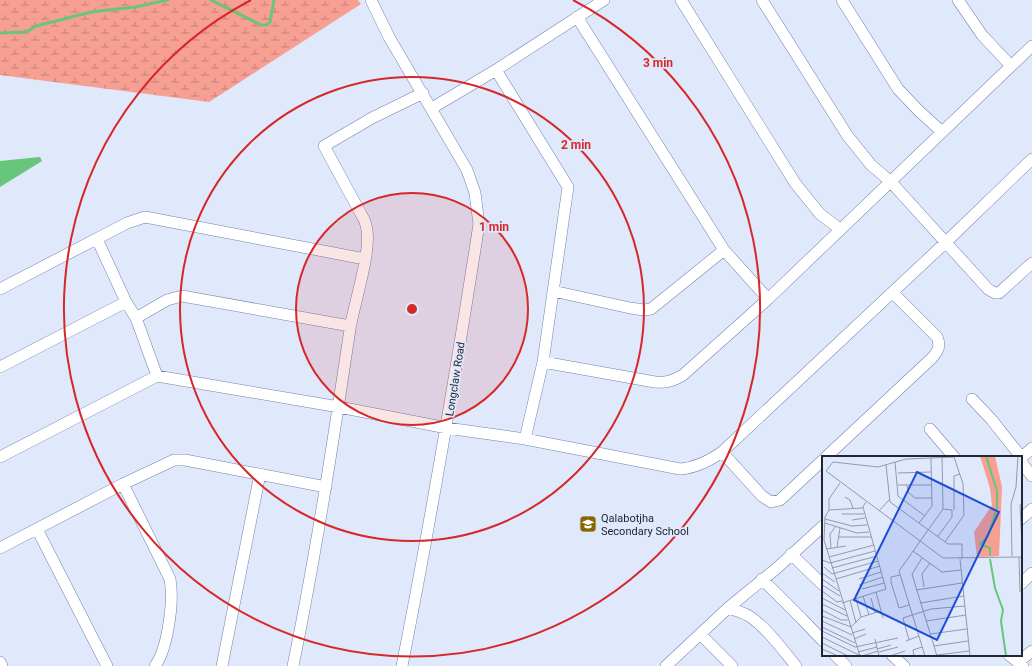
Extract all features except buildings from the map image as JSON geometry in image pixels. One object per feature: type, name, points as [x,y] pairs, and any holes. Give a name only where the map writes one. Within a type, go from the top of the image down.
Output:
[{"type":"street","name":"Longclaw Road","points":[[370,0],[389,37],[428,101],[467,170],[475,193],[479,224],[447,428],[425,551],[402,666]]},
{"type":"street","points":[[293,666],[306,603],[326,487],[350,326],[365,259],[368,235],[366,225],[324,146],[372,118],[428,101],[496,70],[577,16],[604,0]]},
{"type":"street","points":[[681,0],[795,183],[820,214],[840,229]]},
{"type":"street","points":[[762,0],[846,135],[871,165],[890,181],[988,289],[995,293],[999,293],[1032,263]]},
{"type":"street","points":[[842,0],[898,89],[942,132]]},
{"type":"street","points":[[958,0],[982,35],[1011,66]]},
{"type":"street","points":[[577,16],[724,250],[768,299]]},
{"type":"street","points":[[543,362],[655,382],[669,382],[682,375],[768,299],[1032,46]]},
{"type":"street","points":[[496,70],[568,187],[543,362],[525,439]]},
{"type":"street","points":[[0,457],[157,376],[339,407],[447,428],[525,439],[680,469],[691,468],[702,464],[722,452],[893,293],[1032,159]]},
{"type":"street","points":[[0,289],[127,223],[145,217],[365,259]]},
{"type":"street","points":[[97,239],[126,302],[136,318],[157,376]]},
{"type":"street","points":[[553,291],[630,308],[644,310],[651,309],[724,250]]},
{"type":"street","points":[[827,456],[932,358],[938,350],[940,344],[937,337],[893,293]]},
{"type":"street","points":[[136,318],[167,300],[182,296],[350,326]]},
{"type":"street","points":[[0,366],[126,302]]},
{"type":"street","points":[[972,399],[991,420],[1019,456]]},
{"type":"street","points":[[930,429],[953,456]]},
{"type":"street","points":[[1022,458],[1032,448]]},
{"type":"street","points":[[722,452],[762,496],[771,502],[780,500],[822,461]]},
{"type":"street","points":[[0,548],[123,484],[174,460],[185,460],[326,487]]},
{"type":"street","points":[[1022,461],[1032,476]]},
{"type":"street","points":[[222,666],[260,474]]},
{"type":"street","points":[[123,484],[170,579],[172,589],[166,642],[155,666]]},
{"type":"street","points":[[1022,518],[1032,509]]},
{"type":"street","points":[[666,666],[728,608],[822,527]]},
{"type":"street","points":[[37,529],[107,666]]},
{"type":"street","points":[[791,554],[822,584]]},
{"type":"street","points":[[1022,583],[1032,573]]},
{"type":"street","points":[[762,579],[822,640]]},
{"type":"street","points":[[728,608],[748,615],[761,626],[796,666]]},
{"type":"street","points":[[700,634],[732,666]]},
{"type":"street","points":[[1010,656],[1021,664],[1032,651]]},
{"type":"street","points":[[837,656],[846,666]]},
{"type":"street","points":[[893,656],[904,666]]},
{"type":"street","points":[[675,657],[682,666]]},
{"type":"street","points":[[0,662],[2,666]]},
{"type":"green space","points":[[0,0],[358,0],[361,4],[209,102],[0,75]]},
{"type":"shaded area","points":[[40,157],[42,161],[0,187],[0,161]]},
{"type":"waterway","points":[[0,33],[26,32],[36,26],[91,12],[135,7],[168,0]]},
{"type":"waterway","points":[[211,0],[261,25],[267,25],[270,22],[274,0]]},
{"type":"place","name":"Qalabotjha Secondary School","points":[[588,524]]}]
